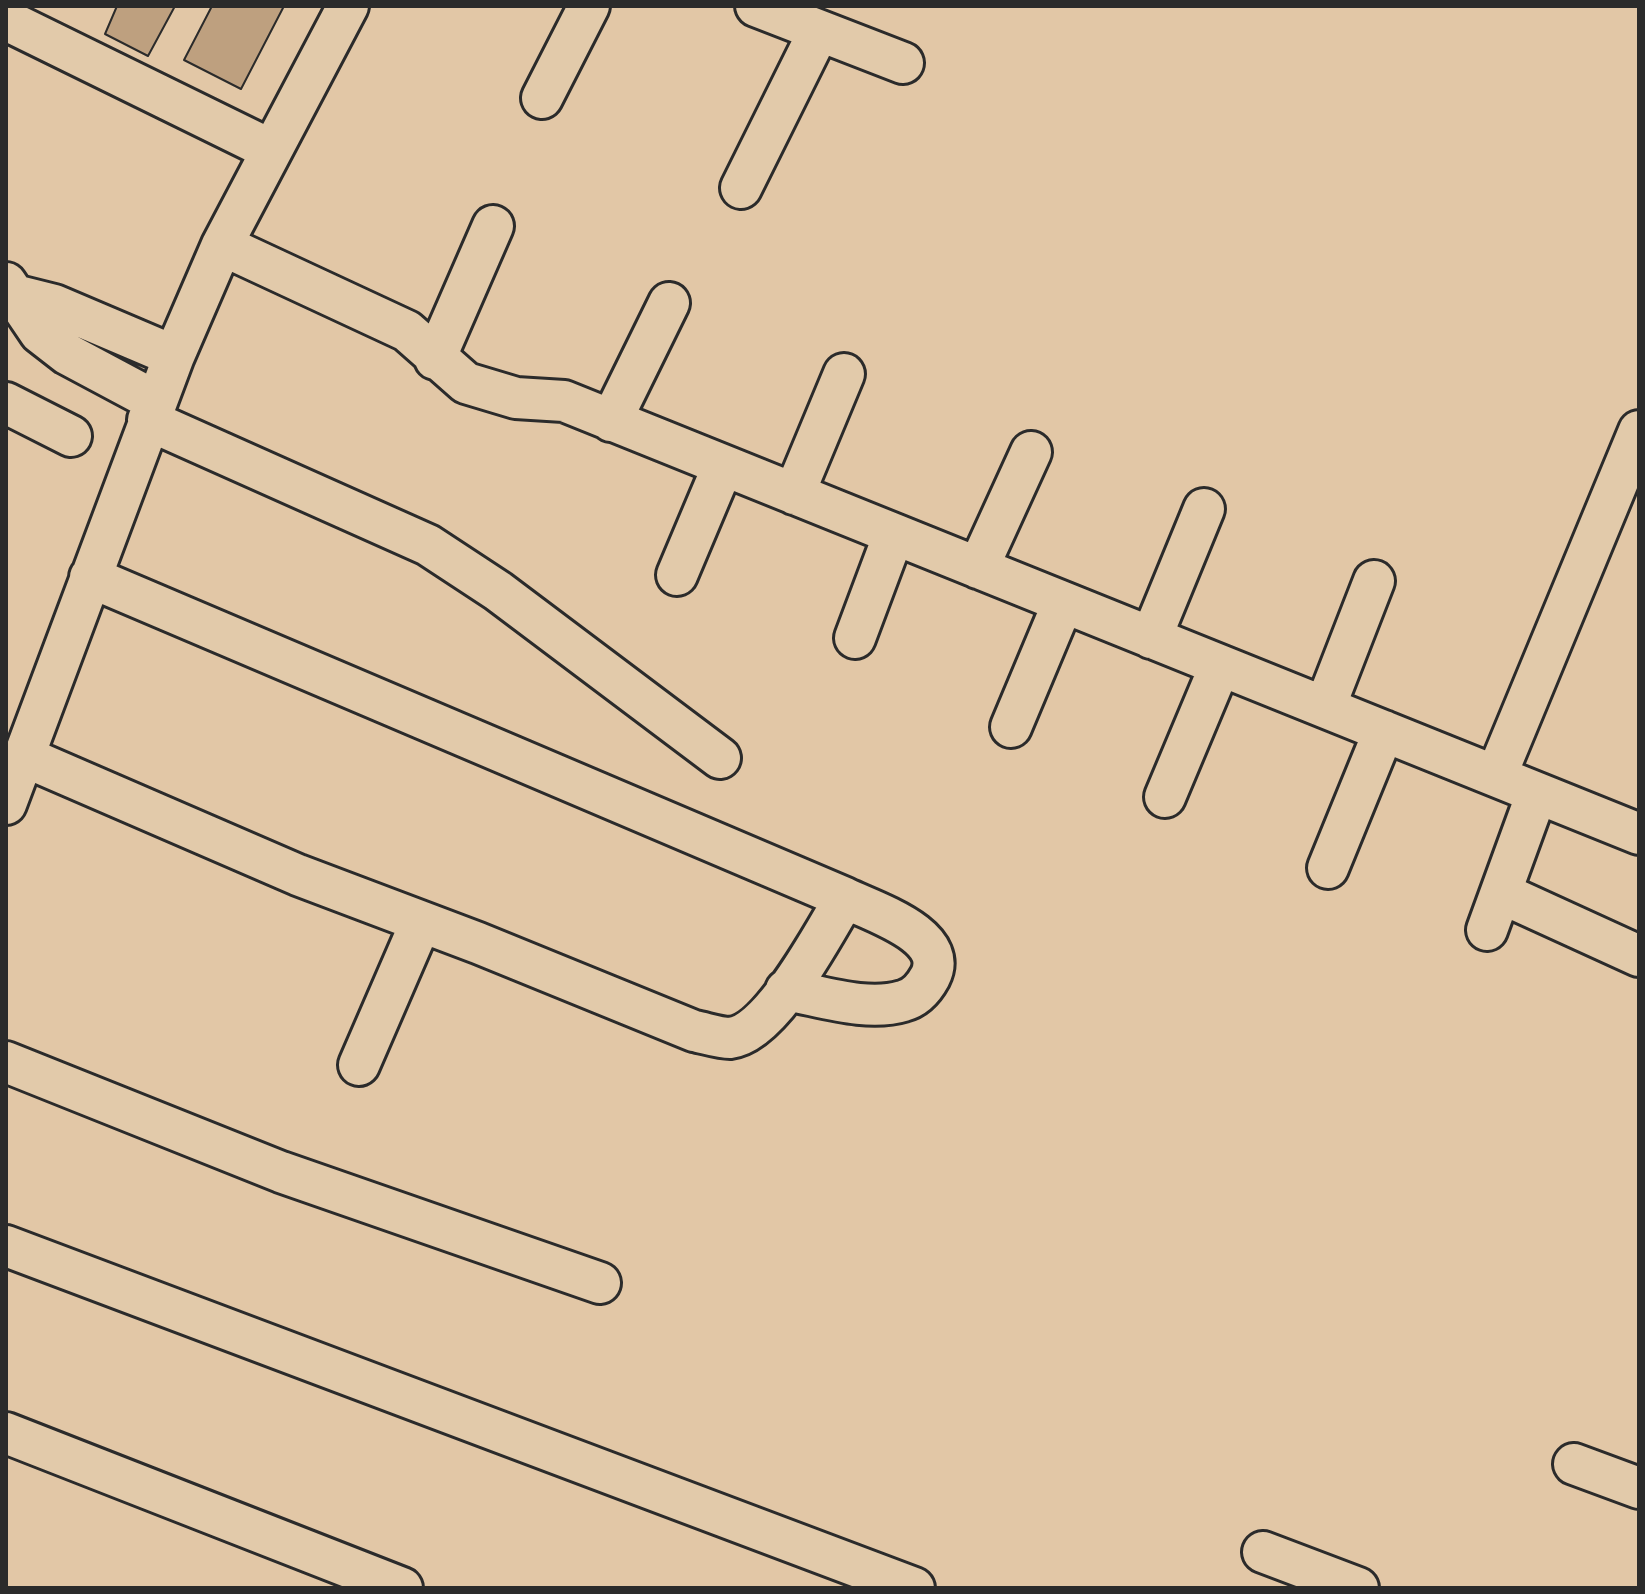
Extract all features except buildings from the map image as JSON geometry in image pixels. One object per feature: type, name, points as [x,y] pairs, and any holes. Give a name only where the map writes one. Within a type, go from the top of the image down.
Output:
[{"type":"street","points":[[6,804],[19,741],[90,577],[174,356],[222,245],[348,6]]},
{"type":"street","points":[[542,98],[589,6]]},
{"type":"street","points":[[756,6],[818,33],[903,63]]},
{"type":"street","points":[[30,20],[271,150]]},
{"type":"street","points":[[741,188],[818,33]]},
{"type":"street","points":[[435,359],[493,226]]},
{"type":"street","points":[[222,245],[407,331],[435,359],[466,383],[516,398],[564,401],[1639,834]]},
{"type":"street","points":[[10,289],[174,356]]},
{"type":"street","points":[[10,289],[40,333],[152,411],[428,545],[498,591],[720,758]]},
{"type":"street","points":[[611,421],[669,303]]},
{"type":"street","points":[[794,494],[844,374]]},
{"type":"street","points":[[6,403],[71,436]]},
{"type":"street","points":[[1496,776],[1639,431]]},
{"type":"street","points":[[978,568],[1031,452]]},
{"type":"street","points":[[677,575],[723,466]]},
{"type":"street","points":[[1151,638],[1204,509]]},
{"type":"street","points":[[855,638],[894,534]]},
{"type":"street","points":[[90,577],[715,846],[845,898],[918,934],[931,949],[935,968],[924,988],[904,1001],[868,1004],[786,990]]},
{"type":"street","points":[[1325,707],[1374,581]]},
{"type":"street","points":[[1011,727],[1063,603]]},
{"type":"street","points":[[1165,797],[1220,666]]},
{"type":"street","points":[[1328,868],[1384,731]]},
{"type":"street","points":[[19,741],[298,875],[694,1031],[731,1038],[755,1028],[786,990],[845,898]]},
{"type":"street","points":[[1487,930],[1537,793]]},
{"type":"street","points":[[1501,893],[1639,956]]},
{"type":"street","points":[[359,1065],[421,922]]},
{"type":"street","points":[[6,1062],[281,1172],[600,1283]]},
{"type":"street","points":[[6,1246],[914,1588]]},
{"type":"street","points":[[6,1433],[402,1588]]},
{"type":"street","points":[[1574,1464],[1639,1488]]},
{"type":"street","points":[[1263,1552],[1358,1588]]}]
